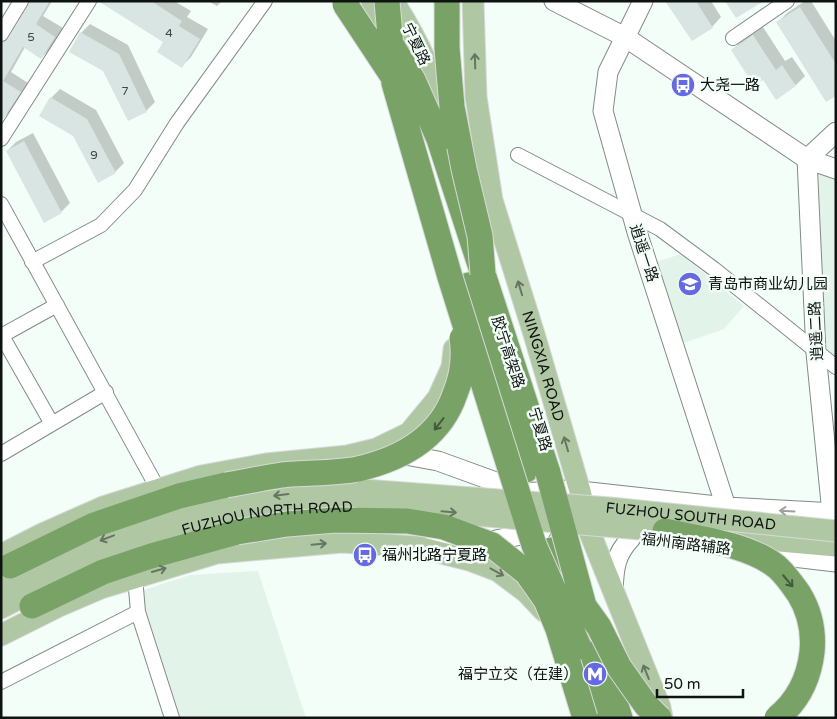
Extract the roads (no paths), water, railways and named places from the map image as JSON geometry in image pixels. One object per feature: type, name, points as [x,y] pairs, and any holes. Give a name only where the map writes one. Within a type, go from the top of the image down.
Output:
[{"type":"highway","name":"胶宁高架路","points":[[342,1],[404,93],[427,151],[551,550],[599,718]]},
{"type":"highway","name":"胶宁高架路","points":[[361,1],[378,21],[413,80],[438,139],[548,473],[584,606],[620,718]]},
{"type":"highway","points":[[4,564],[94,525],[178,496],[282,475],[356,469],[394,458],[428,438],[450,409],[460,383],[463,348],[453,273],[394,83],[387,1]]},
{"type":"highway","points":[[447,1],[447,48],[452,107],[480,236],[483,274]]},
{"type":"highway","name":"胶宁高架路","points":[[453,273],[509,467],[534,545],[579,647]]},
{"type":"highway","points":[[32,606],[103,572],[151,556],[237,532],[287,524],[335,520],[407,521],[444,527],[492,545],[527,573],[546,600],[558,629],[585,718]]},
{"type":"highway","points":[[665,531],[725,544],[757,556],[776,567],[791,582],[803,600],[812,624],[813,642],[810,664],[805,681],[796,698],[777,718]]},
{"type":"highway","points":[[584,606],[599,627],[631,684],[646,705],[660,718]]},
{"type":"main road","points":[[332,1],[369,48],[414,140],[453,273],[526,492],[547,511],[581,674],[594,718]]},
{"type":"main road","points":[[372,1],[374,32],[393,94]]},
{"type":"main road","name":"宁夏路","points":[[393,1],[403,17],[439,92],[506,320],[547,511],[581,532],[631,718]]},
{"type":"main road","name":"NINGXIA ROAD","points":[[474,1],[476,97],[492,200],[580,491],[581,532],[613,591],[660,707],[660,718]]},
{"type":"main road","points":[[462,170],[468,126],[476,97]]},
{"type":"main road","points":[[4,564],[42,534],[102,507],[158,488],[201,476],[266,464],[348,456],[376,449],[409,433],[438,398],[452,367],[456,337],[453,273],[432,237]]},
{"type":"main road","points":[[355,542],[374,540],[380,537],[384,531],[384,467],[381,452],[376,449]]},
{"type":"main road","name":"FUZHOU NORTH ROAD","points":[[1,589],[66,555],[104,539],[184,513],[276,496],[309,492],[365,498],[547,511]]},
{"type":"main road","name":"FUZHOU NORTH ROAD","points":[[1,608],[74,570],[120,550],[190,528],[247,514],[365,498]]},
{"type":"main road","name":"FUZHOU SOUTH ROAD","points":[[547,511],[834,519]]},
{"type":"main road","name":"FUZHOU SOUTH ROAD","points":[[547,511],[665,531],[836,546]]},
{"type":"main road","points":[[1,635],[59,606],[101,588],[216,553],[342,542],[418,546],[469,560],[498,571],[526,592],[542,609],[581,674]]},
{"type":"main road","points":[[1,622],[32,606]]},
{"type":"street","points":[[1,34],[21,1]]},
{"type":"street","points":[[1,139],[89,1]]},
{"type":"street","points":[[32,262],[101,225],[135,190],[177,123],[264,1]]},
{"type":"street","points":[[554,1],[625,37],[807,159],[836,169]]},
{"type":"street","name":"逍遥一路","points":[[643,1],[608,72],[603,110],[632,214],[726,507]]},
{"type":"street","points":[[733,38],[788,1]]},
{"type":"street","points":[[393,94],[432,237],[453,303]]},
{"type":"street","points":[[807,159],[836,132]]},
{"type":"street","points":[[518,155],[660,229],[714,269],[816,353],[836,367]]},
{"type":"street","name":"逍遥二路","points":[[807,159],[816,353],[834,519]]},
{"type":"street","points":[[1,204],[158,488]]},
{"type":"street","points":[[52,424],[1,336],[56,305]]},
{"type":"street","points":[[1,454],[106,392]]},
{"type":"street","points":[[376,449],[438,462],[526,492]]},
{"type":"street","name":"福州南路辅路","points":[[547,511],[580,491],[834,519]]},
{"type":"street","name":"福州南路辅路","points":[[526,492],[547,511],[581,532],[836,562]]},
{"type":"street","points":[[418,546],[466,546],[547,511]]},
{"type":"street","points":[[613,591],[614,568],[617,559],[622,548],[631,538]]},
{"type":"street","points":[[135,577],[138,612],[172,718]]},
{"type":"street","points":[[1,682],[138,612]]},
{"type":"place","name":"大尧一路","points":[[683,85]]},
{"type":"place","name":"青岛市商业幼儿园","points":[[690,284]]},
{"type":"place","name":"福州北路宁夏路","points":[[365,555]]},
{"type":"place","name":"福宁立交（在建）","points":[[595,674]]}]
